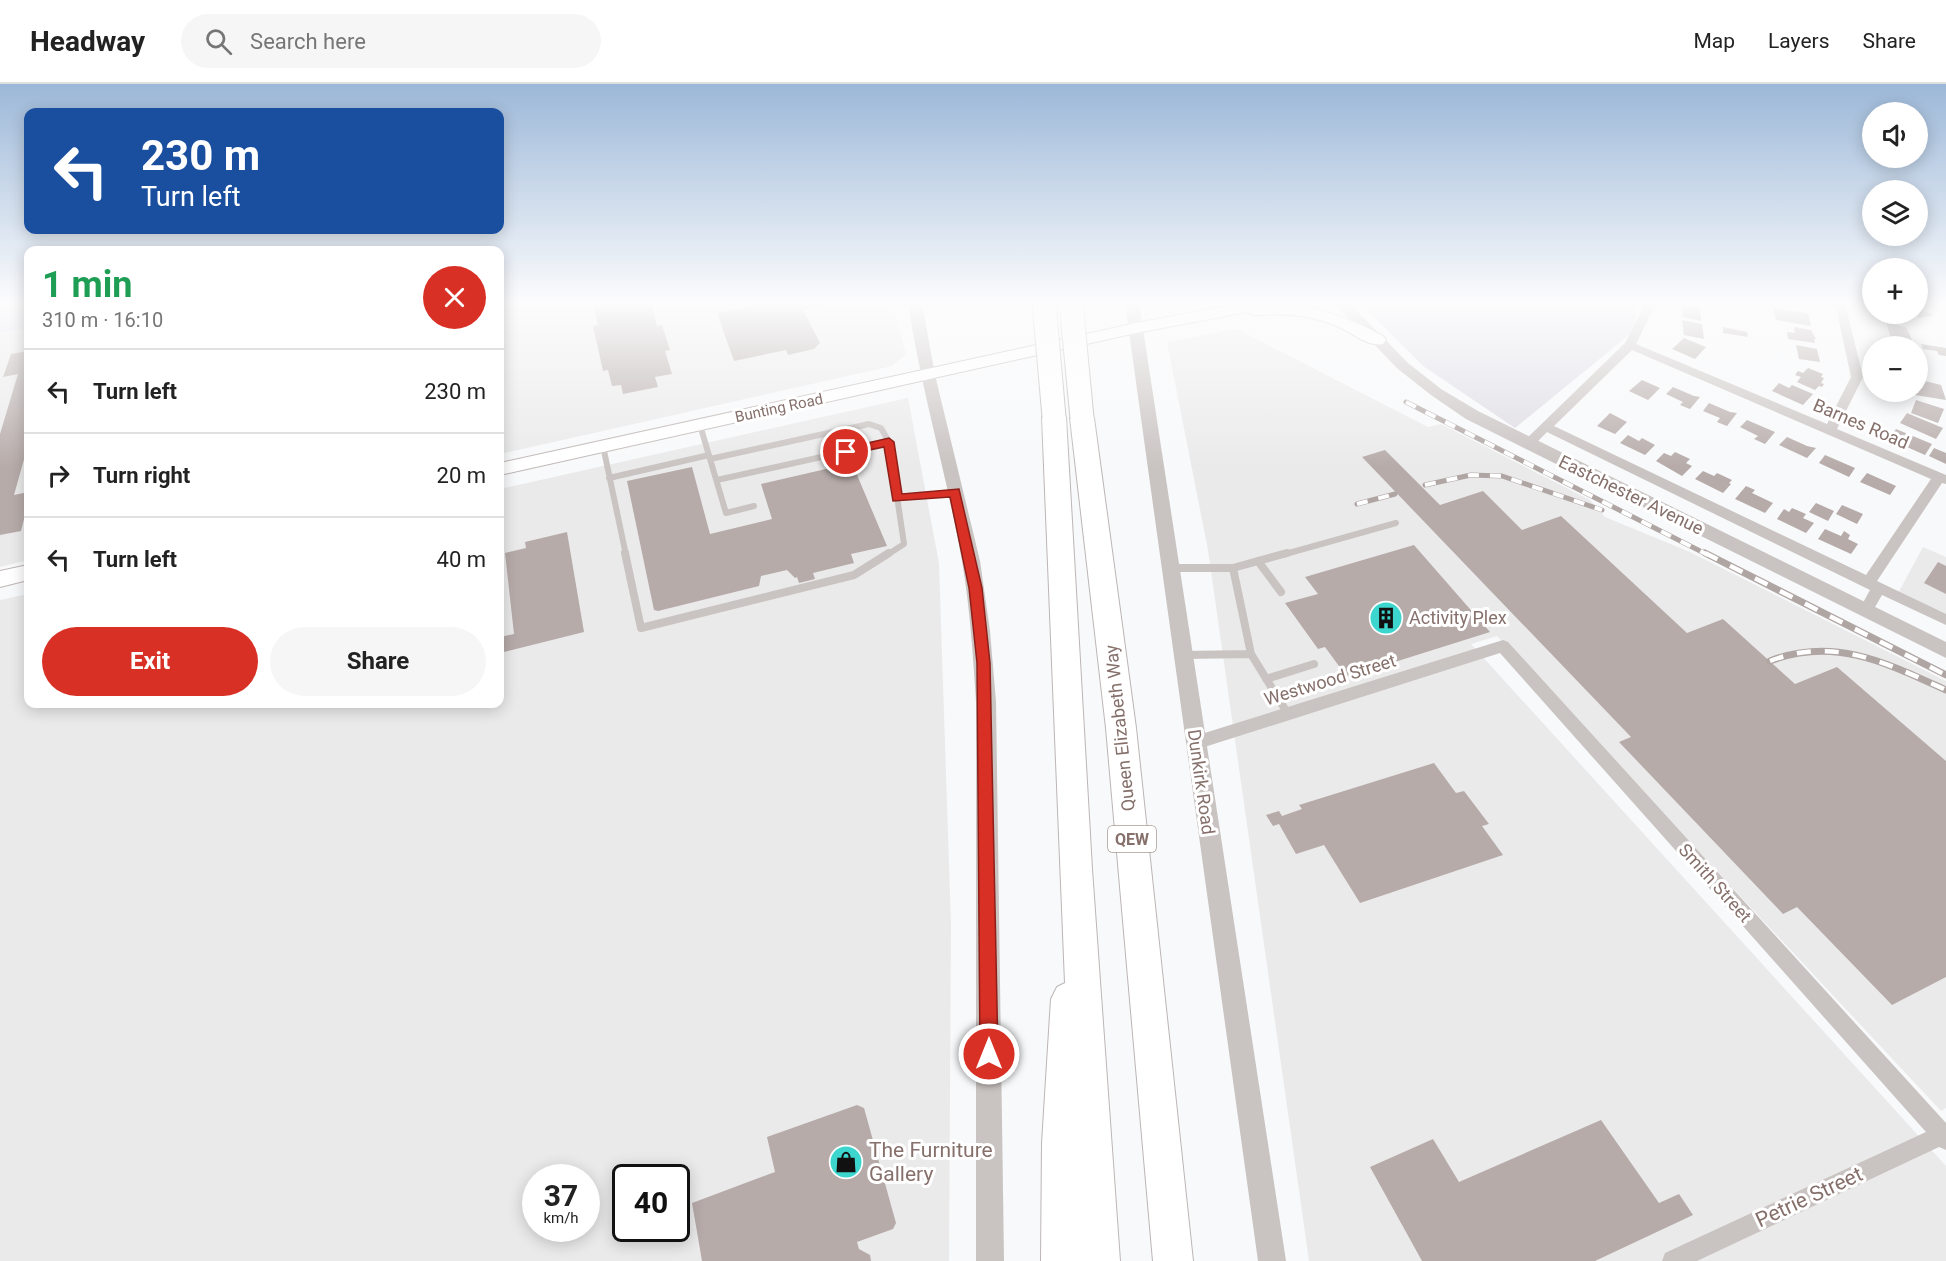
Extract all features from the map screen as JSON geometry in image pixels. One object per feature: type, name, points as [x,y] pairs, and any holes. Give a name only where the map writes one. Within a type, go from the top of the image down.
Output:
[{"type":"highway","name":"Queen Elizabeth Way","points":[[1056,358],[1068,417],[1121,728],[1173,1261]]},
{"type":"highway","name":"Queen Elizabeth Way","points":[[1070,358],[1068,417],[1076,868],[1101,1261]]},
{"type":"highway","points":[[1061,1261],[1060,1143],[1076,868]]},
{"type":"main road","name":"Bunting Road","points":[[504,468],[1003,358]]},
{"type":"main road","points":[[0,579],[24,574]]},
{"type":"street","points":[[924,358],[978,602],[986,702],[990,1261]]},
{"type":"street","name":"Dunkirk Road","points":[[1140,358],[1272,1261]]},
{"type":"street","name":"Eastchester Avenue","points":[[1395,358],[1436,392],[1472,415],[1946,651]]},
{"type":"street","points":[[1528,444],[1617,358]]},
{"type":"street","name":"Barnes Road","points":[[1660,358],[1942,479]]},
{"type":"street","points":[[1830,430],[1857,377],[1853,358]]},
{"type":"street","name":"Eastchester Avenue","points":[[1547,427],[1946,620]]},
{"type":"street","points":[[1866,610],[1874,584],[1942,479]]},
{"type":"street","name":"Smith Street","points":[[1477,654],[1503,646],[1944,1136]]},
{"type":"street","name":"Westwood Street","points":[[1196,743],[1477,654]]},
{"type":"street","name":"Petrie Street","points":[[1673,1261],[1944,1136]]},
{"type":"lane","points":[[603,446],[609,478],[641,628],[854,575],[904,544],[889,442],[881,428],[869,424],[609,478]]},
{"type":"lane","points":[[700,425],[726,513],[754,506]]},
{"type":"lane","points":[[717,480],[889,442]]},
{"type":"lane","points":[[897,498],[955,492]]},
{"type":"lane","points":[[1170,568],[1233,568],[1396,523]]},
{"type":"lane","points":[[1258,561],[1281,592]]},
{"type":"lane","points":[[1233,568],[1251,654],[1288,714]]},
{"type":"lane","points":[[1183,655],[1251,654]]},
{"type":"lane","points":[[1266,679],[1314,664]]},
{"type":"shaded area","points":[[0,358],[24,358],[24,561],[0,567]]},
{"type":"shaded area","points":[[504,358],[901,358],[892,366],[504,453]]},
{"type":"shaded area","points":[[1170,358],[1293,358],[1428,427],[1441,424],[1590,500],[1605,517],[1690,552],[1946,681],[1946,1108],[1941,1111],[1497,636],[1471,644],[1946,1166],[1946,1261],[1309,1261],[1208,550]]},
{"type":"shaded area","points":[[1415,358],[1601,358],[1515,428],[1423,366]]},
{"type":"shaded area","points":[[908,398],[939,563],[951,924],[949,1261],[0,1261],[0,600],[24,595],[24,708],[504,708],[504,488]]},
{"type":"shaded area","points":[[1923,547],[1946,557],[1946,618],[1897,595]]},
{"type":"building","points":[[10,358],[24,358],[24,459],[14,495],[24,493],[24,519],[21,531],[0,535],[0,434],[18,374],[3,377]]},
{"type":"building","points":[[600,358],[667,358],[672,374],[655,377],[658,387],[623,394],[621,385],[612,386],[608,370],[603,371]]},
{"type":"building","points":[[733,358],[749,358],[734,361]]},
{"type":"building","points":[[1819,358],[1820,362],[1799,359]]},
{"type":"building","points":[[1808,368],[1823,374],[1822,387],[1819,386],[1815,390],[1797,382],[1801,377],[1795,375],[1798,371],[1803,373]]},
{"type":"building","points":[[1642,380],[1660,388],[1648,400],[1629,391]]},
{"type":"building","points":[[1928,382],[1941,385],[1946,400],[1928,397]]},
{"type":"building","points":[[1779,383],[1789,388],[1792,385],[1813,394],[1803,405],[1772,391]]},
{"type":"building","points":[[1673,387],[1700,397],[1690,409],[1680,405],[1683,402],[1666,394]]},
{"type":"building","points":[[1915,402],[1944,409],[1938,423],[1911,413]]},
{"type":"building","points":[[1709,403],[1737,413],[1727,426],[1717,422],[1720,418],[1703,411]]},
{"type":"building","points":[[1610,413],[1627,422],[1615,434],[1597,426]]},
{"type":"building","points":[[1907,413],[1943,428],[1936,439],[1900,423]]},
{"type":"building","points":[[1747,420],[1775,432],[1765,444],[1754,439],[1758,436],[1740,427]]},
{"type":"building","points":[[1896,429],[1932,444],[1925,455],[1891,440]]},
{"type":"building","points":[[1628,435],[1639,441],[1642,438],[1655,445],[1645,455],[1620,443]]},
{"type":"building","points":[[1787,437],[1816,448],[1807,458],[1779,445]]},
{"type":"building","points":[[1934,448],[1946,453],[1946,464],[1929,456]]},
{"type":"building","points":[[1385,450],[1440,505],[1483,491],[1522,530],[1561,516],[1687,633],[1723,619],[1795,684],[1837,667],[1946,761],[1946,977],[1892,1005],[1797,907],[1783,914],[1619,742],[1631,737],[1362,457]]},
{"type":"building","points":[[1675,452],[1690,459],[1686,463],[1692,466],[1682,476],[1656,461],[1664,453],[1671,456]]},
{"type":"building","points":[[1825,455],[1855,468],[1849,477],[1819,463]]},
{"type":"building","points":[[852,463],[887,546],[851,554],[854,563],[813,573],[815,579],[799,583],[797,577],[795,578],[787,570],[761,576],[759,586],[658,611],[654,610],[627,481],[692,467],[710,534],[772,519],[761,484]]},
{"type":"building","points":[[1703,471],[1714,476],[1717,473],[1732,480],[1729,483],[1731,484],[1723,493],[1695,479]]},
{"type":"building","points":[[1867,473],[1896,486],[1890,495],[1860,482]]},
{"type":"building","points":[[1746,486],[1755,490],[1752,493],[1773,503],[1765,513],[1735,499]]},
{"type":"building","points":[[1816,503],[1834,511],[1828,521],[1809,512]]},
{"type":"building","points":[[1842,505],[1863,514],[1857,524],[1836,514]]},
{"type":"building","points":[[1792,508],[1806,514],[1803,518],[1814,523],[1806,533],[1777,519],[1784,509],[1789,512]]},
{"type":"building","points":[[1825,529],[1841,536],[1844,531],[1850,535],[1848,539],[1858,544],[1851,554],[1818,539]]},
{"type":"building","points":[[567,532],[584,632],[504,652],[504,636],[514,634],[505,553],[526,548],[525,542]]},
{"type":"building","name":"Activity Plex","points":[[1414,545],[1490,632],[1347,677],[1325,647],[1318,649],[1285,603],[1318,594],[1305,577]]},
{"type":"building","points":[[1938,562],[1946,566],[1946,594],[1924,583]]},
{"type":"building","points":[[1434,763],[1456,793],[1464,791],[1489,824],[1482,826],[1503,855],[1360,903],[1324,845],[1296,854],[1279,824],[1273,826],[1266,815],[1279,811],[1282,816],[1302,809],[1299,805]]},
{"type":"building","points":[[857,1105],[864,1108],[896,1223],[893,1229],[857,1242],[859,1249],[870,1255],[871,1261],[702,1261],[692,1203],[775,1172],[767,1137]]},
{"type":"building","points":[[1601,1120],[1659,1203],[1679,1194],[1693,1215],[1595,1261],[1422,1261],[1370,1167],[1433,1139],[1459,1182]]},
{"type":"railway","points":[[1406,402],[1708,555]]},
{"type":"railway","points":[[1425,485],[1471,475],[1502,476],[1602,510]]},
{"type":"railway","points":[[1357,504],[1395,494]]},
{"type":"railway","points":[[1705,553],[1946,675]]},
{"type":"railway","points":[[1770,661],[1816,651],[1838,652],[1881,662],[1946,690]]},
{"type":"place","name":"Activity Plex","points":[[1386,618]]},
{"type":"place","name":"The Furniture Gallery","points":[[846,1162]]},
{"type":"route","points":[[846,452],[889,442],[897,498],[955,492],[976,588],[984,663],[989,1054]]}]
